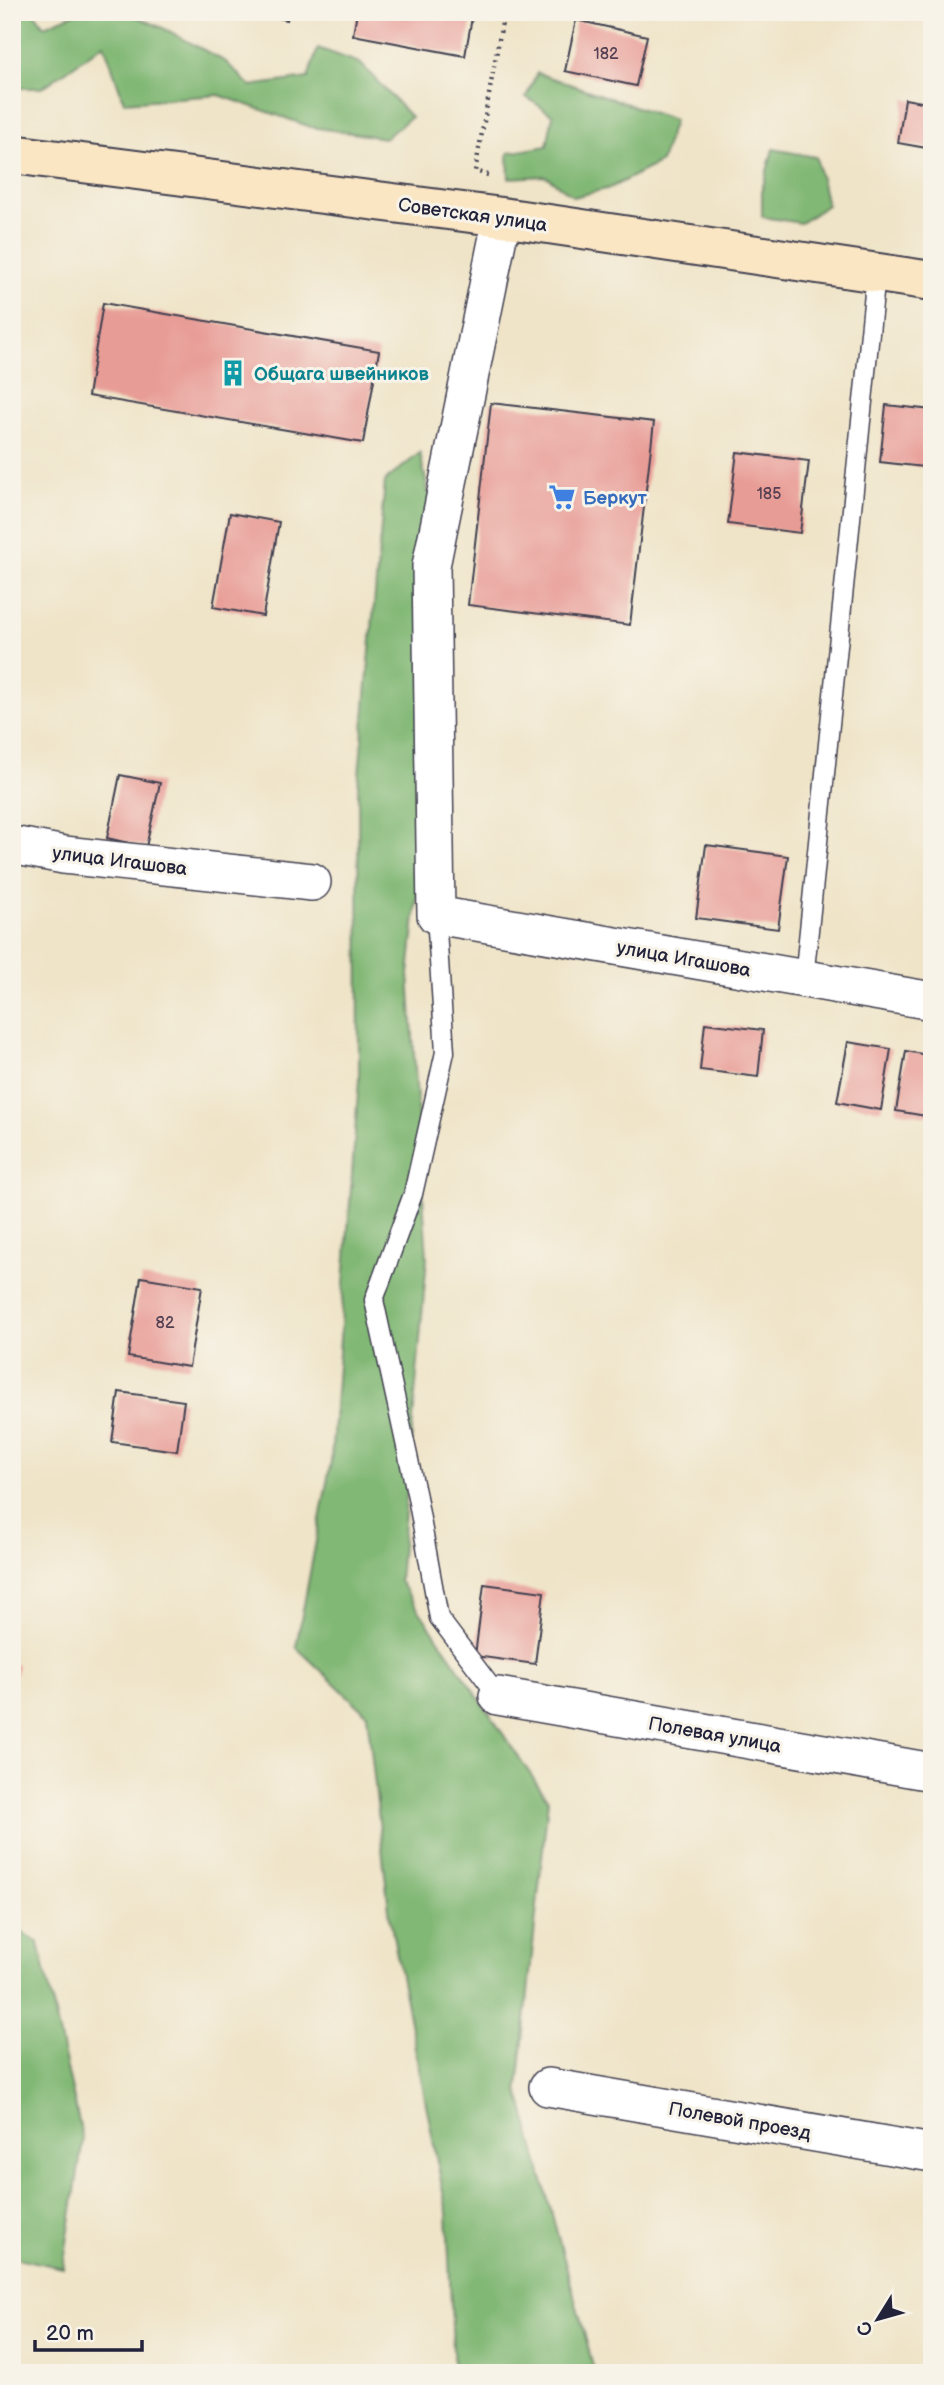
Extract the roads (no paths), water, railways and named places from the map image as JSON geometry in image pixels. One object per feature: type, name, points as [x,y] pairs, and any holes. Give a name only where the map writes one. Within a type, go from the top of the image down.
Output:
[{"type":"main road","name":"Советская улица","points":[[12,154],[501,199],[876,274],[932,281]]},
{"type":"street","points":[[436,915],[431,566],[501,199]]},
{"type":"street","name":"улица Игашова","points":[[12,845],[64,855],[312,882]]},
{"type":"street","name":"улица Игашова","points":[[436,915],[932,1001]]},
{"type":"street","name":"Полевая улица","points":[[498,1696],[932,1772]]},
{"type":"street","name":"Полевой проезд","points":[[548,2087],[932,2153]]},
{"type":"lane","points":[[804,979],[876,274]]},
{"type":"lane","points":[[436,915],[445,1052],[413,1194],[374,1300],[417,1497],[439,1618],[498,1696]]},
{"type":"place","name":"Общага швейников","points":[[233,373]]},
{"type":"place","name":"Беркут","points":[[562,497]]}]
